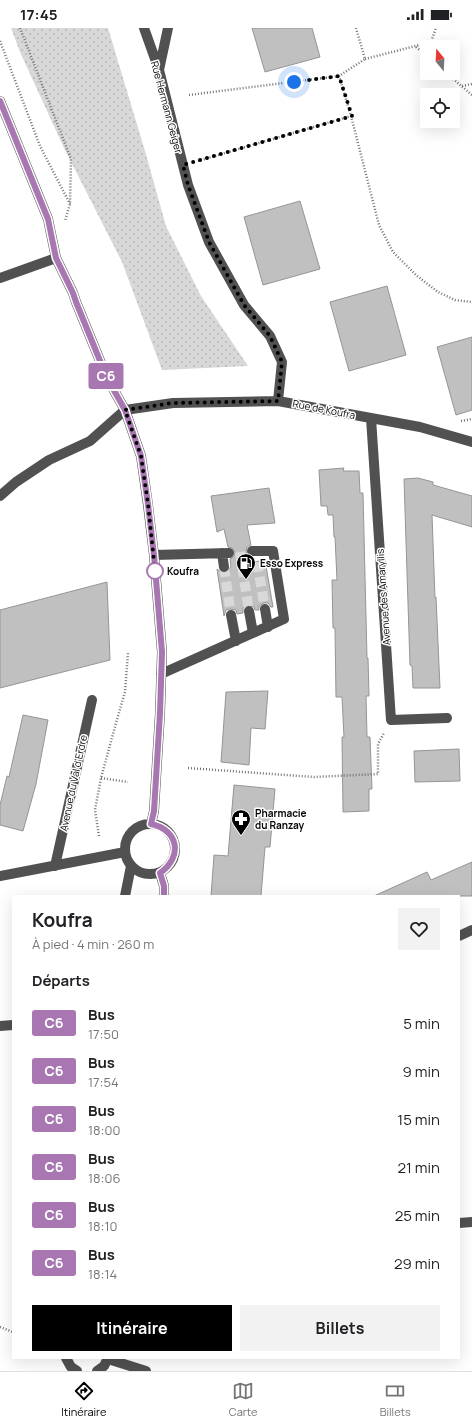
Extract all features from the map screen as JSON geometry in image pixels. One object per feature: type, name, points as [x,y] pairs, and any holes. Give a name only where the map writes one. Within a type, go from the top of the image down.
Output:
[{"type":"street","name":"Rue Hermann Geiger","points":[[144,28],[159,70],[188,185],[209,242],[244,305],[270,336],[282,362],[278,401]]},
{"type":"street","points":[[159,70],[168,28]]},
{"type":"street","points":[[0,101],[48,219],[56,258],[73,293],[107,378],[125,410],[141,456],[154,555],[162,652],[154,811],[151,824]]},
{"type":"street","points":[[0,278],[56,258]]},
{"type":"street","name":"Rue de Koufra","points":[[125,410],[173,403],[278,401],[420,427],[472,442]]},
{"type":"street","points":[[0,496],[16,482],[49,460],[90,441],[125,410]]},
{"type":"street","name":"Avenue des Amaryllis","points":[[371,418],[391,720]]},
{"type":"street","points":[[162,674],[284,619],[273,551],[255,555]]},
{"type":"street","points":[[154,555],[225,553],[224,567]]},
{"type":"street","points":[[265,609],[268,627]]},
{"type":"street","points":[[249,611],[253,633]]},
{"type":"street","points":[[232,614],[236,641]]},
{"type":"street","name":"Avenue du Val d'Erdre","points":[[55,866],[92,700]]},
{"type":"street","points":[[391,720],[447,718]]},
{"type":"street","points":[[151,824],[160,826],[167,830],[175,845],[175,853],[167,868],[160,873],[144,874],[131,866],[125,852],[125,844],[127,838],[137,827],[151,824]]},
{"type":"street","points":[[0,876],[125,852]]},
{"type":"street","points":[[125,895],[131,866]]},
{"type":"street","points":[[160,873],[164,886],[164,895]]},
{"type":"street","points":[[460,936],[472,930]]},
{"type":"street","points":[[0,1026],[12,1025]]},
{"type":"street","points":[[460,1223],[472,1222]]},
{"type":"street","points":[[67,1359],[71,1367],[77,1371]]},
{"type":"street","points":[[97,1371],[104,1366],[108,1359],[146,1371]]},
{"type":"path","points":[[0,41],[40,146],[70,204],[71,159],[20,28]]},
{"type":"path","points":[[356,28],[365,59]]},
{"type":"path","points":[[189,95],[339,76],[365,59],[431,42],[436,28]]},
{"type":"path","points":[[416,47],[420,50]]},
{"type":"path","points":[[339,76],[352,116],[379,225],[393,252],[416,275],[438,292],[455,300],[472,302]]},
{"type":"path","points":[[455,80],[472,95]]},
{"type":"path","points":[[462,86],[472,84]]},
{"type":"path","points":[[183,165],[352,116]]},
{"type":"path","points":[[99,836],[95,810],[101,778],[126,692],[128,653]]},
{"type":"path","points":[[188,768],[314,777],[378,774],[378,744],[391,720]]},
{"type":"path","points":[[101,778],[128,782]]},
{"type":"path","points":[[0,1327],[12,1332]]},
{"type":"shaded area","points":[[11,28],[108,28],[166,226],[201,296],[248,366],[162,370],[122,262],[64,148],[20,52]]},
{"type":"building","points":[[252,28],[312,28],[320,57],[265,72]]},
{"type":"building","points":[[300,201],[320,269],[263,285],[244,217]]},
{"type":"building","points":[[387,286],[406,355],[349,371],[330,302]]},
{"type":"building","points":[[472,337],[472,410],[456,415],[437,347]]},
{"type":"building","points":[[344,468],[343,471],[359,471],[360,493],[363,493],[369,696],[366,696],[367,737],[370,737],[372,789],[369,789],[369,811],[343,812],[342,737],[344,737],[342,697],[336,697],[335,628],[333,628],[332,580],[337,580],[335,537],[333,515],[328,515],[327,506],[321,506],[319,470]]},
{"type":"building","points":[[418,478],[433,482],[433,485],[472,496],[472,527],[432,515],[440,688],[413,688],[412,666],[410,665],[404,479]]},
{"type":"building","points":[[269,488],[275,523],[247,525],[251,545],[247,547],[246,551],[248,556],[253,558],[254,562],[265,560],[273,607],[271,607],[268,603],[264,603],[259,606],[259,610],[255,610],[254,607],[247,605],[243,608],[243,613],[237,614],[236,610],[230,609],[226,610],[224,616],[217,569],[222,573],[228,572],[231,566],[230,559],[234,556],[235,552],[232,548],[228,547],[224,529],[217,532],[211,496]]},
{"type":"building","points":[[107,582],[110,660],[0,688],[0,610]]},
{"type":"building","points":[[268,691],[265,729],[251,728],[249,765],[221,762],[226,692]]},
{"type":"building","points":[[23,715],[48,720],[36,784],[23,831],[0,825],[0,805],[7,776],[9,777]]},
{"type":"building","points":[[459,749],[460,781],[415,782],[414,751]]},
{"type":"building","points":[[234,785],[275,789],[270,847],[265,847],[261,895],[211,895],[214,855],[228,856]]},
{"type":"building","points":[[472,862],[472,896],[376,895],[427,872],[431,880]]},
{"type":"tunnel","points":[[240,552],[249,611]]},
{"type":"tunnel","points":[[257,562],[265,609]]},
{"type":"tunnel","points":[[224,567],[231,615]]},
{"type":"bus line","name":"C6","points":[[0,101],[48,219],[56,258],[73,293],[107,378],[125,410],[141,456],[154,555],[162,652],[154,811],[151,824],[160,826],[167,830],[175,845],[175,853],[172,861],[167,868],[160,873],[164,886],[164,895]]},
{"type":"place","name":"Koufra","points":[[155,571]]},
{"type":"place","name":"Esso Express","points":[[246,580]]},
{"type":"place","name":"Pharmacie du Ranzay","points":[[241,836]]},
{"type":"route","points":[[155,571],[141,456],[125,410],[173,403],[278,401],[282,362],[270,336],[244,305],[209,242],[188,185],[183,165],[352,116],[339,76],[294,82]]}]
